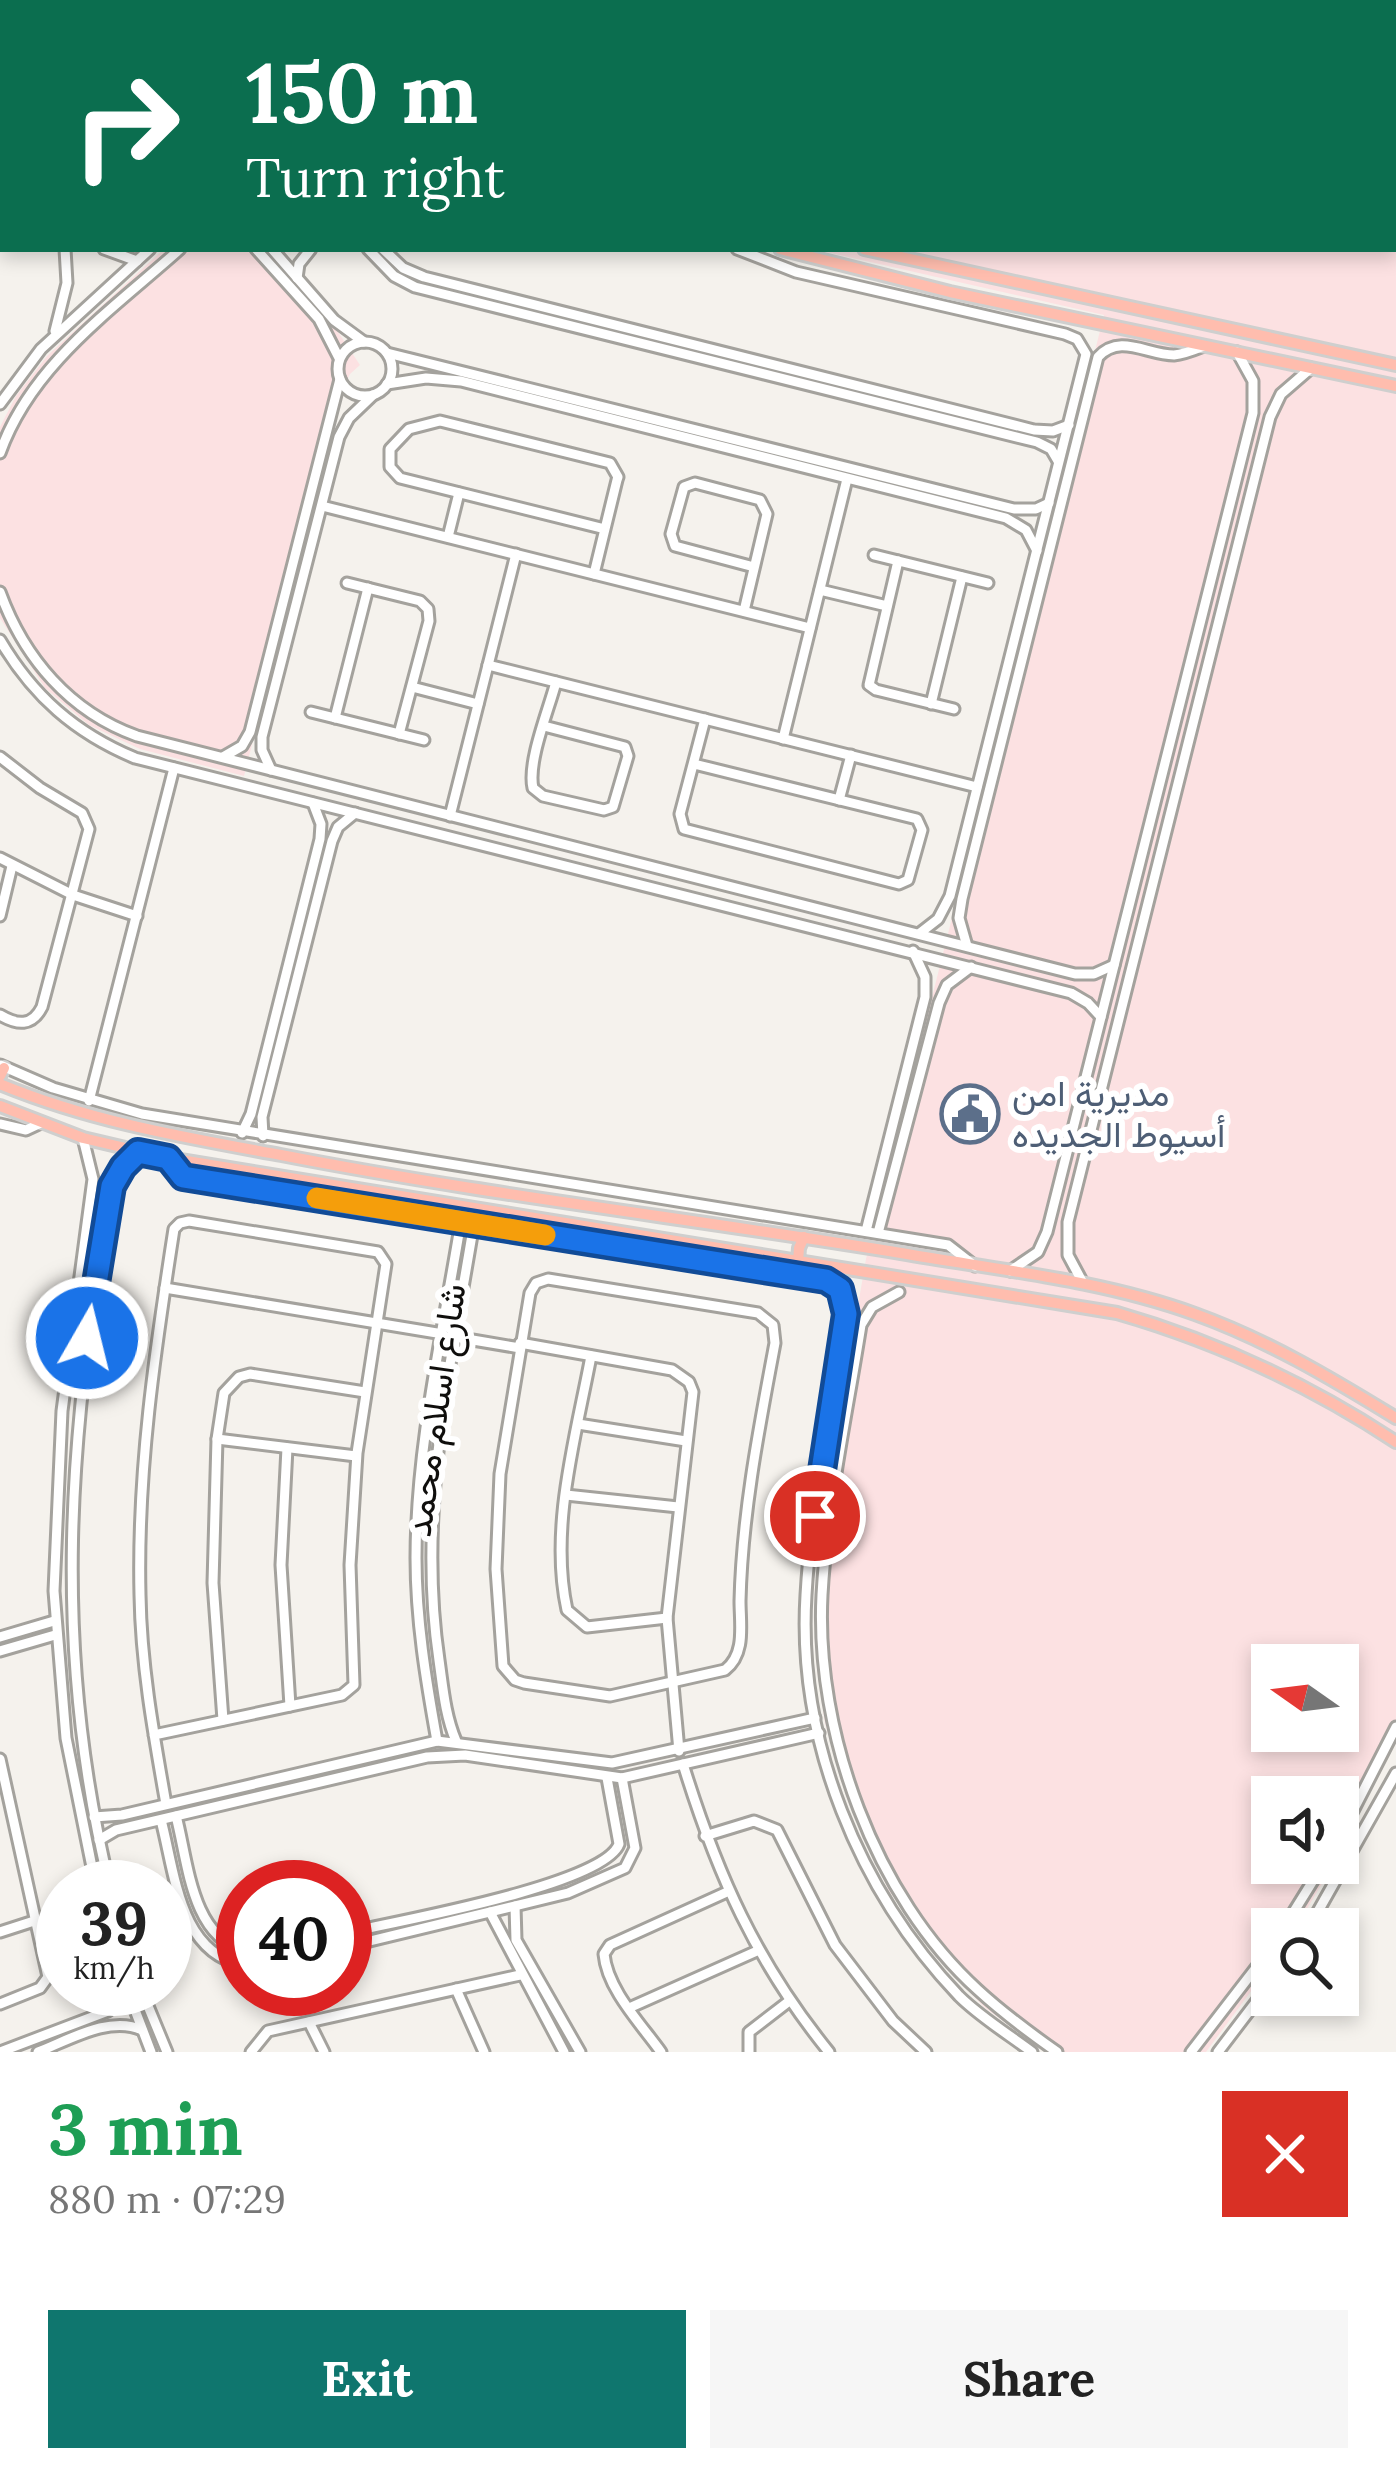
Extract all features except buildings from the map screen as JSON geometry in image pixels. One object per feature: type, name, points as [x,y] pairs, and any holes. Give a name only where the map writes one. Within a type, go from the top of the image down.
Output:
[{"type":"main road","points":[[792,252],[950,292],[1396,386]]},
{"type":"main road","points":[[877,252],[1396,364]]},
{"type":"main road","points":[[950,292],[956,270]]},
{"type":"main road","points":[[1003,320],[1006,304]]},
{"type":"main road","points":[[1205,346],[1210,326]]},
{"type":"main road","points":[[1,1073],[49,1103],[106,1122],[379,1174],[1083,1283],[1171,1305],[1258,1340],[1322,1372],[1396,1418]]},
{"type":"main road","points":[[41,1124],[49,1103]]},
{"type":"main road","points":[[0,1106],[83,1138],[168,1158],[1117,1313],[1249,1359],[1342,1406],[1396,1442]]},
{"type":"main road","points":[[106,1122],[110,1107]]},
{"type":"main road","points":[[376,1192],[379,1174]]},
{"type":"main road","points":[[774,1233],[777,1217]]},
{"type":"main road","points":[[735,1250],[740,1228]]},
{"type":"main road","points":[[616,1246],[619,1231]]},
{"type":"main road","points":[[851,1245],[866,1232]]},
{"type":"main road","points":[[797,1275],[804,1237]]},
{"type":"main road","points":[[899,1292],[902,1277]]},
{"type":"main road","points":[[1226,1349],[1233,1344],[1234,1330]]},
{"type":"main road","points":[[1249,1359],[1248,1348],[1258,1340]]},
{"type":"street","points":[[52,337],[65,298],[65,252]]},
{"type":"street","points":[[112,252],[137,261]]},
{"type":"street","points":[[0,404],[52,337],[147,252]]},
{"type":"street","points":[[0,453],[27,396],[59,358],[177,252]]},
{"type":"street","points":[[259,252],[319,320],[340,359],[340,379],[316,472],[262,737],[271,770]]},
{"type":"street","points":[[278,252],[334,320],[387,353],[847,478],[1014,509],[1036,509],[1048,503]]},
{"type":"street","points":[[297,278],[308,252]]},
{"type":"street","points":[[371,252],[394,276],[415,287],[1034,430],[1053,431],[1069,425]]},
{"type":"street","points":[[386,252],[403,268],[424,277],[1042,443],[1059,463]]},
{"type":"street","points":[[745,252],[796,272],[1077,339],[1091,362],[970,839],[947,904],[938,919],[917,934]]},
{"type":"street","points":[[340,359],[347,349],[364,342]]},
{"type":"street","points":[[967,946],[960,928],[960,908],[977,787],[1018,651],[1048,503],[1091,362],[1112,345],[1173,355],[1205,346]]},
{"type":"street","points":[[1010,1271],[1038,1252],[1047,1232],[1255,403],[1253,381],[1237,352]]},
{"type":"street","points":[[387,353],[392,368],[387,384]]},
{"type":"street","points":[[1083,1283],[1068,1255],[1068,1222],[1270,418],[1281,394],[1311,368]]},
{"type":"street","points":[[340,379],[353,394],[373,395]]},
{"type":"street","points":[[220,757],[238,750],[248,736],[274,666],[345,424],[387,384],[452,379],[623,416],[902,487],[1013,521],[1026,530],[1037,551]]},
{"type":"street","points":[[10,386],[27,396]]},
{"type":"street","points":[[594,574],[618,477],[610,463],[448,422],[422,423],[398,437],[388,455],[395,475],[605,529]]},
{"type":"street","points":[[316,472],[329,476]]},
{"type":"street","points":[[783,739],[847,478]]},
{"type":"street","points":[[743,611],[754,567],[767,514],[765,504],[695,483],[685,487],[671,537],[675,546],[754,567]]},
{"type":"street","points":[[448,537],[459,493]]},
{"type":"street","points":[[322,506],[810,628]]},
{"type":"street","points":[[451,816],[515,554]]},
{"type":"street","points":[[874,555],[988,583]]},
{"type":"street","points":[[898,561],[869,685],[954,709]]},
{"type":"street","points":[[931,704],[962,577]]},
{"type":"street","points":[[347,583],[419,601],[428,609],[430,617],[400,734]]},
{"type":"street","points":[[335,718],[368,588]]},
{"type":"street","points":[[820,590],[887,606]]},
{"type":"street","points":[[0,592],[28,650],[56,684],[93,716],[122,731],[1082,975],[1114,965]]},
{"type":"street","points":[[2,644],[42,698],[92,738],[135,758],[971,967],[1077,996],[1101,1018]]},
{"type":"street","points":[[488,665],[977,787]]},
{"type":"street","points":[[544,727],[626,747],[628,756],[614,807],[604,810],[536,791],[531,779],[544,727],[556,682]]},
{"type":"street","points":[[42,698],[56,684]]},
{"type":"street","points":[[412,687],[478,704]]},
{"type":"street","points":[[311,712],[424,740]]},
{"type":"street","points":[[694,764],[921,823],[906,882],[686,831],[679,817],[706,719]]},
{"type":"street","points":[[839,800],[850,755]]},
{"type":"street","points":[[0,757],[86,818],[88,829],[38,1015],[23,1023],[0,1015]]},
{"type":"street","points":[[89,1100],[174,768]]},
{"type":"street","points":[[242,1132],[252,1112],[320,838],[314,802]]},
{"type":"street","points":[[418,828],[422,808]]},
{"type":"street","points":[[1154,808],[1172,812]]},
{"type":"street","points":[[263,1136],[262,1117],[332,842],[338,827],[355,813]]},
{"type":"street","points":[[0,858],[73,895],[137,916]]},
{"type":"street","points":[[0,916],[12,866]]},
{"type":"street","points":[[780,919],[785,900]]},
{"type":"street","points":[[866,1232],[925,997],[925,977],[913,952]]},
{"type":"street","points":[[866,1232],[938,1003],[954,978],[971,967]]},
{"type":"street","points":[[1,1073],[110,1107],[263,1136],[952,1246],[975,1265]]},
{"type":"street","points":[[0,1124],[26,1130],[41,1124]]},
{"type":"street","points":[[83,1138],[94,1179],[62,1411],[54,1621],[66,1738],[91,1860]]},
{"type":"street","points":[[104,1860],[75,1685],[70,1569],[73,1474],[112,1186],[138,1152]]},
{"type":"street","points":[[168,1158],[183,1177],[797,1275],[830,1281],[842,1293],[846,1314],[806,1595],[806,1657],[827,1766],[857,1846],[904,1928],[964,2000],[1032,2052]]},
{"type":"street","points":[[154,1735],[342,1695],[354,1685],[350,1565],[356,1456],[386,1264],[378,1252],[184,1221],[174,1229],[140,1495],[140,1602],[154,1735],[166,1804]]},
{"type":"street","name":"شارع اسلام محمد","points":[[437,1741],[422,1654],[416,1558],[418,1493],[461,1221]]},
{"type":"street","name":"شارع اسلام محمد","points":[[456,1741],[446,1712],[430,1570],[434,1469],[474,1223]]},
{"type":"street","points":[[548,1279],[758,1313],[773,1324],[775,1343],[741,1558],[737,1656],[725,1670],[671,1681],[616,1695],[591,1696],[515,1680],[503,1666],[496,1542],[502,1459],[530,1293],[536,1283],[548,1279]]},
{"type":"street","points":[[165,1288],[443,1334]]},
{"type":"street","points":[[899,1292],[872,1307],[862,1325],[824,1566],[825,1681],[842,1760],[882,1858],[918,1919],[976,1989],[1057,2052]]},
{"type":"street","points":[[455,1337],[681,1374],[693,1392],[667,1618],[679,1751]]},
{"type":"street","points":[[591,1356],[566,1495],[567,1610],[575,1621],[596,1627],[667,1618]]},
{"type":"street","points":[[223,1720],[212,1583],[224,1393],[230,1384],[250,1374],[365,1392]]},
{"type":"street","points":[[432,1401],[444,1403]]},
{"type":"street","points":[[578,1424],[686,1441]]},
{"type":"street","points":[[218,1439],[356,1456]]},
{"type":"street","points":[[287,1448],[280,1565],[290,1706]]},
{"type":"street","points":[[566,1495],[678,1507]]},
{"type":"street","points":[[54,1569],[70,1569]]},
{"type":"street","points":[[0,1637],[54,1621]]},
{"type":"street","points":[[0,1651],[55,1635]]},
{"type":"street","points":[[94,1817],[113,1817],[437,1741],[598,1763],[640,1760],[815,1718]]},
{"type":"street","points":[[1359,1799],[1396,1727]]},
{"type":"street","points":[[99,1840],[116,1830],[428,1757],[477,1757],[622,1778],[819,1733]]},
{"type":"street","points":[[477,1757],[480,1744]]},
{"type":"street","points":[[0,1759],[47,1982],[0,2004]]},
{"type":"street","points":[[640,1760],[643,1773]]},
{"type":"street","points":[[827,1766],[842,1760]]},
{"type":"street","points":[[683,1764],[727,1892],[788,2002],[829,2052]]},
{"type":"street","points":[[1320,1908],[1396,1773]]},
{"type":"street","points":[[372,1940],[490,1912],[612,1857],[619,1844],[608,1778]]},
{"type":"street","points":[[372,1928],[568,1893],[619,1872],[630,1862],[635,1848],[622,1778]]},
{"type":"street","points":[[176,1816],[205,1922],[216,1935]]},
{"type":"street","points":[[161,1820],[191,1929],[216,1956]]},
{"type":"street","points":[[705,1836],[754,1821],[777,1830],[836,1946],[893,2020],[926,2052]]},
{"type":"street","points":[[661,2052],[606,1967],[607,1949],[727,1892]]},
{"type":"street","points":[[519,1901],[516,1940],[580,2052]]},
{"type":"street","points":[[490,1912],[564,2052]]},
{"type":"street","points":[[0,1932],[34,1922]]},
{"type":"street","points":[[629,2008],[757,1951]]},
{"type":"street","points":[[1191,2052],[1251,1974]]},
{"type":"street","points":[[251,2052],[268,2031],[520,1975]]},
{"type":"street","points":[[456,1989],[478,2050]]},
{"type":"street","points":[[748,2052],[749,2032],[788,2002]]},
{"type":"street","points":[[1218,2052],[1251,2009]]},
{"type":"street","points":[[0,2052],[95,2016]]},
{"type":"street","points":[[110,2016],[112,2024]]},
{"type":"street","points":[[137,2016],[151,2052]]},
{"type":"street","points":[[153,2016],[167,2052]]},
{"type":"street","points":[[309,2022],[323,2052]]},
{"type":"street","points":[[38,2052],[68,2047],[112,2024],[142,2030]]},
{"type":"shaded area","points":[[161,252],[265,252],[338,332],[360,365],[342,390],[244,776],[140,749],[89,725],[45,688],[0,618],[0,427],[16,396],[47,356]]},
{"type":"shaded area","points":[[826,252],[1396,252],[1396,1741],[1359,1814],[1359,1776],[1251,1776],[1251,1884],[1322,1884],[1307,1908],[1251,1908],[1251,1991],[1206,2052],[1045,2052],[984,2007],[951,1972],[889,1891],[849,1804],[825,1723],[817,1669],[815,1593],[824,1502],[866,1259],[1104,315]]},
{"type":"slow traffic","points":[[317,1198],[545,1235]]},
{"type":"place","name":"مديرية امن أسيوط الجديده","points":[[970,1114]]},
{"type":"route","points":[[87,1338],[112,1186],[138,1152],[168,1158],[183,1177],[826,1280],[840,1289],[846,1314],[815,1516]]}]
